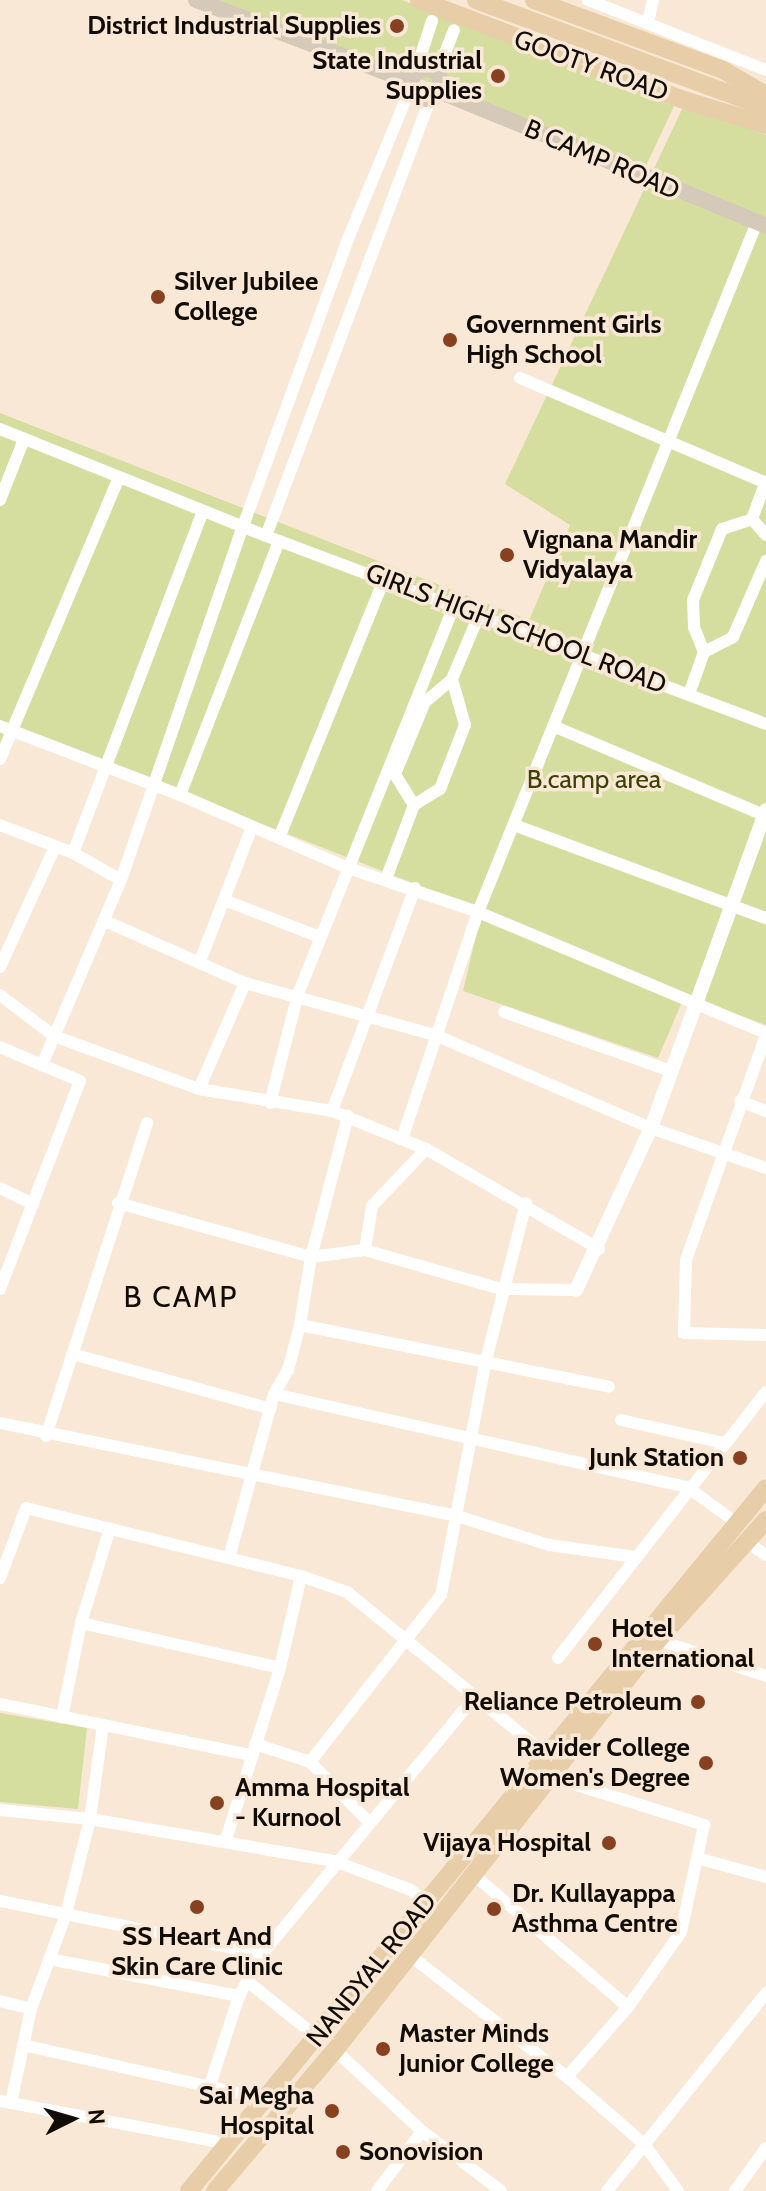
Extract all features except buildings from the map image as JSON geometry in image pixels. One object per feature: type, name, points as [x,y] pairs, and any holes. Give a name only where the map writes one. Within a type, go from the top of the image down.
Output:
[{"type":"main road","points":[[196,0],[412,81],[423,69],[437,73],[435,95]]},
{"type":"main road","name":"GOOTY ROAD","points":[[419,0],[681,99],[766,125]]},
{"type":"main road","name":"GOOTY ROAD","points":[[476,0],[766,107]]},
{"type":"main road","points":[[534,0],[723,70],[766,95]]},
{"type":"main road","name":"B CAMP ROAD","points":[[412,81],[421,98],[435,95],[762,224]]},
{"type":"main road","name":"NANDYAL ROAD","points":[[189,2191],[766,1488]]},
{"type":"main road","name":"NANDYAL ROAD","points":[[215,2191],[335,2050],[658,1640],[766,1520]]},
{"type":"street","points":[[588,0],[766,70]]},
{"type":"street","points":[[648,23],[653,0]]},
{"type":"street","points":[[42,1065],[121,880],[151,785],[243,526],[432,21]]},
{"type":"street","points":[[437,73],[454,30]]},
{"type":"street","points":[[180,795],[435,95]]},
{"type":"street","points":[[402,1139],[478,912],[581,653],[762,224]]},
{"type":"street","points":[[520,378],[766,483],[752,519]]},
{"type":"street","name":"GIRLS HIGH SCHOOL ROAD","points":[[0,429],[273,538],[766,724]]},
{"type":"street","points":[[0,500],[24,439]]},
{"type":"street","points":[[0,759],[6,728],[119,477]]},
{"type":"street","points":[[73,853],[203,511]]},
{"type":"street","points":[[752,519],[766,535]]},
{"type":"street","points":[[689,694],[704,652],[694,627],[693,600],[722,529],[752,519]]},
{"type":"street","points":[[704,652],[733,637],[766,561]]},
{"type":"street","points":[[279,838],[384,579]]},
{"type":"street","points":[[270,1103],[298,994],[454,605]]},
{"type":"street","points":[[414,805],[395,774],[425,702],[452,679],[479,615]]},
{"type":"street","points":[[386,879],[414,805],[440,789],[465,725],[452,679]]},
{"type":"street","points":[[118,1203],[311,1257],[365,1250],[501,1289],[576,1290],[599,1249],[651,1128],[765,814],[553,726]]},
{"type":"street","points":[[6,728],[180,795],[348,868],[415,888],[478,912],[766,1034],[721,1153],[686,1260],[684,1333],[766,1335]]},
{"type":"street","points":[[0,825],[54,849],[73,853],[121,880]]},
{"type":"street","points":[[514,825],[766,918]]},
{"type":"street","points":[[200,961],[252,827]]},
{"type":"street","points":[[0,967],[54,849]]},
{"type":"street","points":[[332,1111],[415,888]]},
{"type":"street","points":[[224,900],[320,937]]},
{"type":"street","points":[[105,921],[245,983],[298,994],[435,1035],[651,1128],[766,1168]]},
{"type":"street","points":[[199,1089],[245,983]]},
{"type":"street","points":[[0,995],[54,1036],[199,1089],[332,1111],[426,1149],[526,1203],[599,1249]]},
{"type":"street","points":[[504,1012],[671,1071]]},
{"type":"street","points":[[0,1047],[80,1081],[33,1204],[3,1271],[0,1289]]},
{"type":"street","points":[[740,1101],[766,1111]]},
{"type":"street","points":[[229,1558],[274,1394],[300,1325],[311,1257],[348,1116]]},
{"type":"street","points":[[46,1436],[118,1203],[147,1123]]},
{"type":"street","points":[[365,1250],[372,1206],[426,1149]]},
{"type":"street","points":[[0,1188],[33,1204]]},
{"type":"street","points":[[310,1762],[409,1641],[441,1595],[501,1289],[526,1203]]},
{"type":"street","points":[[300,1325],[609,1387]]},
{"type":"street","points":[[72,1354],[271,1409]]},
{"type":"street","points":[[558,1658],[687,1487],[766,1392]]},
{"type":"street","points":[[274,1394],[687,1487],[737,1523]]},
{"type":"street","points":[[621,1420],[724,1443]]},
{"type":"street","points":[[0,1423],[46,1436],[457,1516],[549,1545],[635,1557]]},
{"type":"street","points":[[0,1578],[26,1508],[301,1576],[347,1592],[409,1641],[473,1699],[547,1755]]},
{"type":"street","points":[[62,1717],[81,1623],[110,1528]]},
{"type":"street","points":[[748,1543],[766,1555]]},
{"type":"street","points":[[225,1842],[280,1668],[301,1576]]},
{"type":"street","points":[[81,1623],[280,1668]]},
{"type":"street","points":[[658,1640],[766,1676]]},
{"type":"street","points":[[210,2085],[239,1996],[262,1954],[334,1861],[473,1699]]},
{"type":"street","points":[[0,1704],[310,1762],[369,1822]]},
{"type":"street","points":[[103,1725],[90,1819],[66,1914],[31,2009],[6,2102],[229,2144]]},
{"type":"street","points":[[548,1776],[704,1825],[681,1932],[628,2007],[567,2077]]},
{"type":"street","points":[[0,1810],[90,1819],[334,1861],[409,1889],[441,1916]]},
{"type":"street","points":[[697,1858],[766,1877]]},
{"type":"street","points":[[474,1875],[628,2007]]},
{"type":"street","points":[[0,1901],[262,1954]]},
{"type":"street","points":[[408,1954],[567,2077],[644,2144],[678,2191]]},
{"type":"street","points":[[49,1959],[239,1996]]},
{"type":"street","points":[[247,1981],[317,2037]]},
{"type":"street","points":[[607,2191],[766,1993]]},
{"type":"street","points":[[0,2001],[31,2009]]},
{"type":"street","points":[[23,2045],[265,2099]]},
{"type":"street","points":[[335,2050],[422,2131],[501,2191]]},
{"type":"street","points":[[377,2191],[422,2131]]},
{"type":"street","points":[[735,2191],[766,2148]]},
{"type":"green space","points":[[215,0],[402,0],[674,106],[646,166]]},
{"type":"green space","name":"B.camp area","points":[[684,105],[766,135],[766,1025],[685,995],[658,1058],[463,991],[482,910],[10,725],[0,746],[0,413],[529,620],[570,525],[505,484]]},
{"type":"green space","points":[[0,1713],[87,1728],[78,1809],[0,1802]]},
{"type":"place","name":"District Industrial Supplies","points":[[397,26]]},
{"type":"place","name":"State Industrial Supplies","points":[[498,76]]},
{"type":"place","name":"Silver Jubilee College","points":[[158,297]]},
{"type":"place","name":"Government Girls High School","points":[[450,340]]},
{"type":"place","name":"Vignana Mandir Vidyalaya","points":[[507,555]]},
{"type":"place","name":"Junk Station","points":[[740,1458]]},
{"type":"place","name":"Hotel International","points":[[595,1644]]},
{"type":"place","name":"Reliance Petroleum","points":[[698,1702]]},
{"type":"place","name":"Ravider College Women's Degree","points":[[706,1763]]},
{"type":"place","name":"Amma Hospital - Kurnool","points":[[217,1803]]},
{"type":"place","name":"Vijaya Hospital","points":[[609,1843]]},
{"type":"place","name":"SS Heart And Skin Care Clinic","points":[[197,1907]]},
{"type":"place","name":"Dr. Kullayappa Asthma Centre","points":[[494,1909]]},
{"type":"place","name":"Master Minds Junior College","points":[[383,2049]]},
{"type":"place","name":"Sai Megha Hospital","points":[[332,2111]]},
{"type":"place","name":"Sonovision","points":[[343,2152]]},
{"type":"district","name":"B CAMP","points":[[181,1297]]}]
